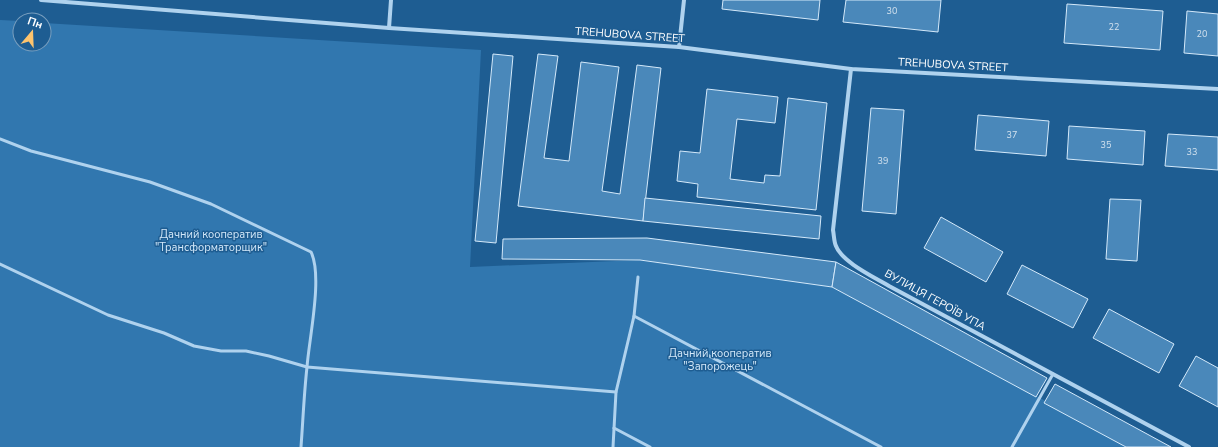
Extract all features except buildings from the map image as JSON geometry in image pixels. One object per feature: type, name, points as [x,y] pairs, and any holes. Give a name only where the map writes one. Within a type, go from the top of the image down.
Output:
[{"type":"street","name":"TREHUBOVA STREET","points":[[41,0],[389,28],[679,47],[851,69],[1218,89]]},
{"type":"street","points":[[389,28],[391,0]]},
{"type":"street","points":[[679,47],[684,0]]},
{"type":"street","name":"ВУЛИЦЯ ГЕРОЇВ УПА","points":[[851,69],[833,230],[836,246],[844,257],[857,267],[889,286],[1189,447]]},
{"type":"lane","points":[[0,139],[31,151],[150,182],[211,204],[311,252],[314,259],[315,270],[314,310],[306,367],[302,447]]},
{"type":"lane","points":[[0,264],[108,314],[164,333],[194,346],[222,351],[246,352],[269,356],[306,367],[616,392]]},
{"type":"lane","points":[[613,447],[616,392],[634,316],[638,277]]},
{"type":"lane","points":[[634,316],[881,447]]},
{"type":"lane","points":[[1012,447],[1053,374]]},
{"type":"lane","points":[[614,428],[650,447]]},
{"type":"green space","name":"Дачний кооператив \"Трансформаторщик\"","points":[[0,20],[12,21],[12,52],[52,52],[52,23],[481,50],[470,267],[640,260],[832,287],[1132,447],[0,447]]},
{"type":"park label","name":"Дачний кооператив \"Запорожець\"","points":[[720,359]]}]
